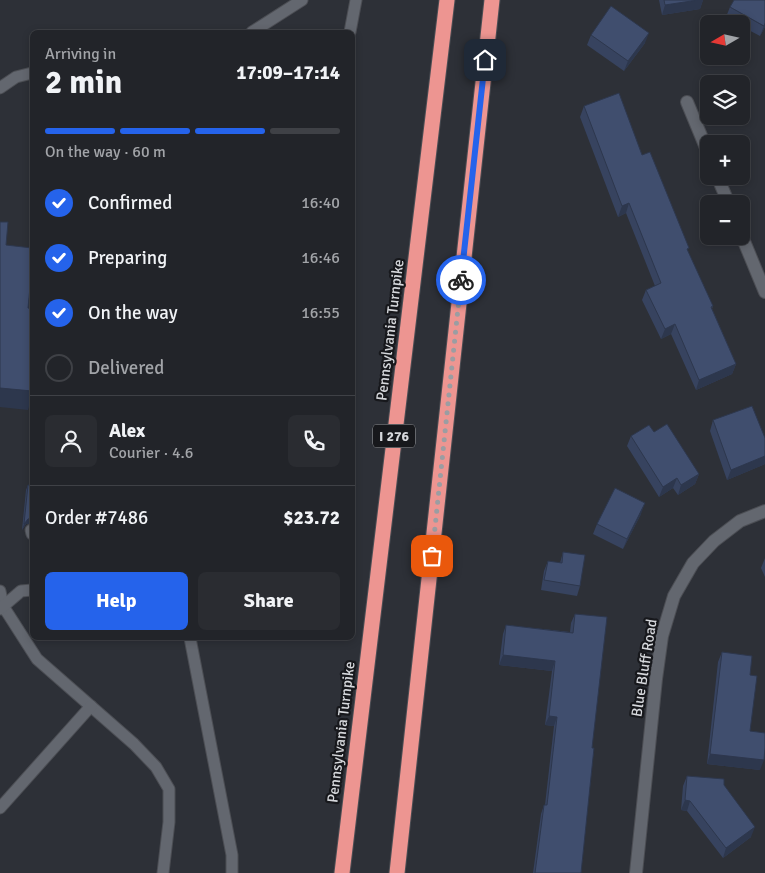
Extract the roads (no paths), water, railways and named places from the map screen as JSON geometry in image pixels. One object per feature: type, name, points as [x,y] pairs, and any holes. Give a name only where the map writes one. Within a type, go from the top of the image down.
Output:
[{"type":"highway","name":"Pennsylvania Turnpike","points":[[342,873],[447,0]]},
{"type":"highway","points":[[397,873],[492,0]]},
{"type":"street","points":[[687,102],[701,135]]},
{"type":"street","points":[[746,245],[765,292]]},
{"type":"street","name":"Blue Bluff Road","points":[[636,873],[656,679],[662,636],[674,596],[693,563],[714,541],[740,521],[765,511]]},
{"type":"lane","points":[[255,30],[302,0]]},
{"type":"lane","points":[[350,30],[356,0]]},
{"type":"lane","points":[[0,88],[16,77],[30,74]]},
{"type":"lane","points":[[2,608],[21,591],[30,590]]},
{"type":"lane","points":[[0,591],[2,608],[37,659],[134,744],[156,767],[169,790],[169,822],[163,873]]},
{"type":"lane","points":[[190,640],[232,855],[232,873]]},
{"type":"lane","points":[[0,808],[91,706]]}]
